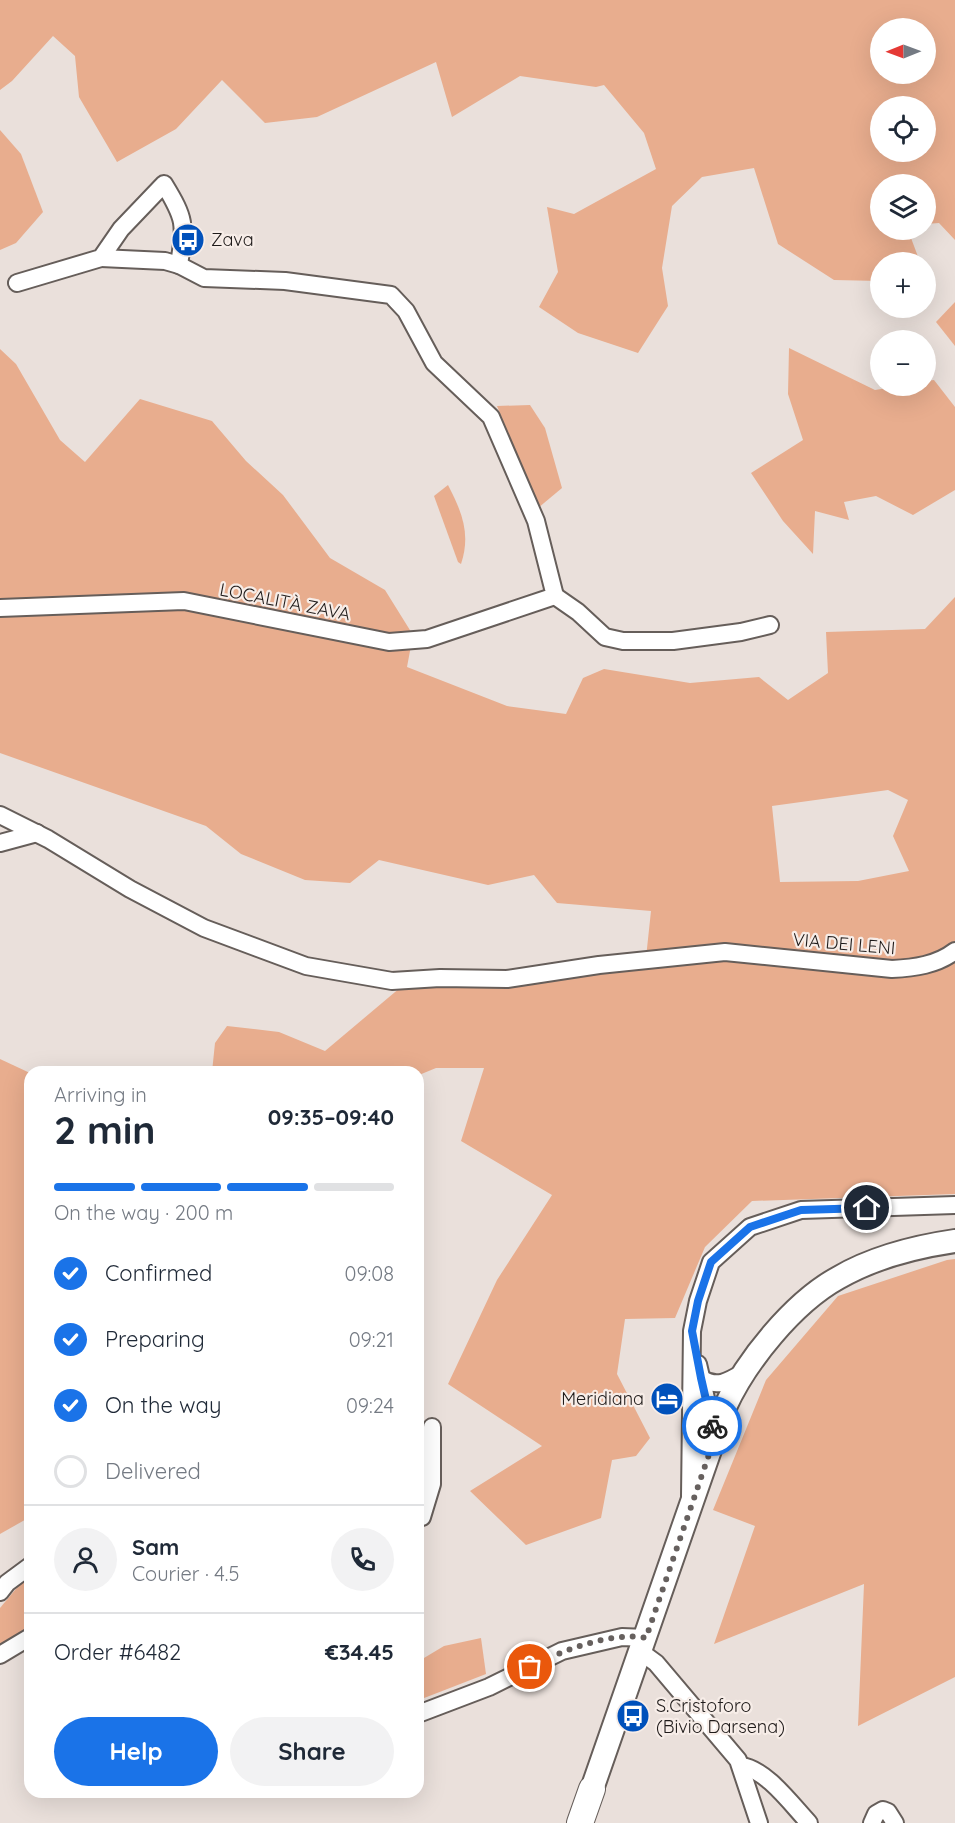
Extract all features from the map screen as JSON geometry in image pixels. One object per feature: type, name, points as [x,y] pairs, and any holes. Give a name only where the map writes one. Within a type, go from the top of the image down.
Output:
[{"type":"highway","points":[[580,1823],[592,1789]]},
{"type":"main road","points":[[592,1789],[725,1407],[744,1372],[782,1324],[837,1278],[879,1259],[922,1246],[955,1241]]},
{"type":"street","points":[[101,258],[121,229],[164,184],[179,209],[184,227],[179,265]]},
{"type":"street","points":[[17,283],[101,258],[165,261],[179,265],[204,278],[285,281],[391,295],[406,311],[434,363],[491,417],[536,521],[555,596],[578,612],[605,637],[623,641],[673,641],[741,632],[770,625]]},
{"type":"street","name":"LOCALITÀ ZAVA","points":[[0,608],[184,601],[388,642],[427,639],[555,596]]},
{"type":"street","name":"VIA DEI LENI","points":[[0,815],[37,833],[130,889],[204,928],[306,966],[392,981],[440,978],[507,980],[599,965],[725,952],[892,969],[913,968],[945,959],[955,951]]},
{"type":"street","points":[[0,843],[37,833]]},
{"type":"street","points":[[690,1512],[692,1331],[698,1301],[711,1262],[750,1227],[801,1210],[955,1205]]},
{"type":"street","points":[[690,1426],[696,1436],[702,1440],[714,1438],[692,1331]]},
{"type":"street","points":[[701,1378],[708,1383],[720,1384],[744,1372]]},
{"type":"street","points":[[424,1510],[432,1484],[432,1427]]},
{"type":"street","points":[[0,1592],[7,1583],[24,1570]]},
{"type":"street","points":[[424,1712],[489,1687],[562,1651],[622,1636],[644,1645],[656,1663],[738,1760],[759,1823]]},
{"type":"street","points":[[0,1655],[24,1641]]},
{"type":"street","points":[[741,1766],[749,1767],[769,1780],[809,1823]]},
{"type":"street","points":[[872,1823],[876,1814],[883,1810],[888,1812],[895,1823]]},
{"type":"shaded area","points":[[0,0],[955,0],[955,240],[939,223],[936,223],[936,174],[870,174],[870,240],[912,240],[916,252],[870,252],[870,281],[834,280],[778,244],[754,168],[702,177],[672,206],[662,268],[668,306],[638,353],[578,333],[539,307],[558,272],[547,207],[574,214],[656,169],[644,133],[604,85],[596,87],[520,76],[452,117],[436,62],[317,117],[265,123],[222,80],[176,129],[117,162],[79,97],[75,56],[53,36],[12,81],[0,90]]},
{"type":"shaded area","points":[[0,130],[21,154],[43,212],[16,243],[0,250]]},
{"type":"shaded area","points":[[955,302],[955,346],[936,322]]},
{"type":"shaded area","points":[[789,348],[870,388],[870,396],[936,396],[936,383],[955,407],[955,490],[913,515],[876,496],[844,502],[849,520],[815,511],[813,554],[783,521],[751,473],[803,440],[788,394]]},
{"type":"shaded area","points":[[0,349],[16,364],[60,440],[85,462],[140,399],[212,421],[246,461],[283,495],[330,558],[385,590],[413,635],[407,667],[507,706],[566,714],[583,678],[604,669],[690,683],[759,677],[788,700],[828,673],[826,632],[925,629],[955,597],[955,1194],[752,1201],[705,1247],[675,1318],[625,1319],[617,1374],[650,1438],[636,1456],[612,1460],[601,1518],[526,1545],[470,1491],[542,1446],[448,1384],[497,1280],[552,1195],[461,1141],[484,1068],[436,1068],[424,1073],[424,1066],[213,1066],[215,1043],[227,1026],[279,1032],[325,1051],[401,987],[457,984],[517,986],[645,967],[651,911],[557,903],[534,875],[488,885],[379,860],[350,883],[305,880],[241,854],[206,826],[0,753]],"holes":[[[888,790],[908,800],[893,836],[909,871],[858,881],[780,882],[772,806]]]},
{"type":"shaded area","points":[[530,405],[545,428],[562,488],[538,508],[497,406]]},
{"type":"shaded area","points":[[448,485],[464,523],[465,543],[461,564],[458,562],[434,496]]},
{"type":"shaded area","points":[[0,1059],[24,1070],[24,1520],[0,1534]]},
{"type":"shaded area","points":[[955,1259],[955,1677],[858,1726],[864,1584],[714,1644],[755,1526],[713,1510],[766,1380],[838,1296]]},
{"type":"shaded area","points":[[24,1579],[24,1636],[0,1650],[0,1608]]},
{"type":"shaded area","points":[[481,1638],[486,1674],[424,1698],[424,1658],[444,1646]]},
{"type":"way so far","points":[[530,1667],[562,1651],[622,1636],[646,1638],[715,1437],[712,1426]]},
{"type":"place","name":"Zava","points":[[188,240]]},
{"type":"place","name":"Meridiana","points":[[667,1399]]},
{"type":"place","name":"S.Cristoforo (Bivio Darsena)","points":[[633,1716]]},
{"type":"route","points":[[712,1426],[692,1331],[698,1301],[711,1262],[750,1227],[801,1210],[867,1208]]}]
